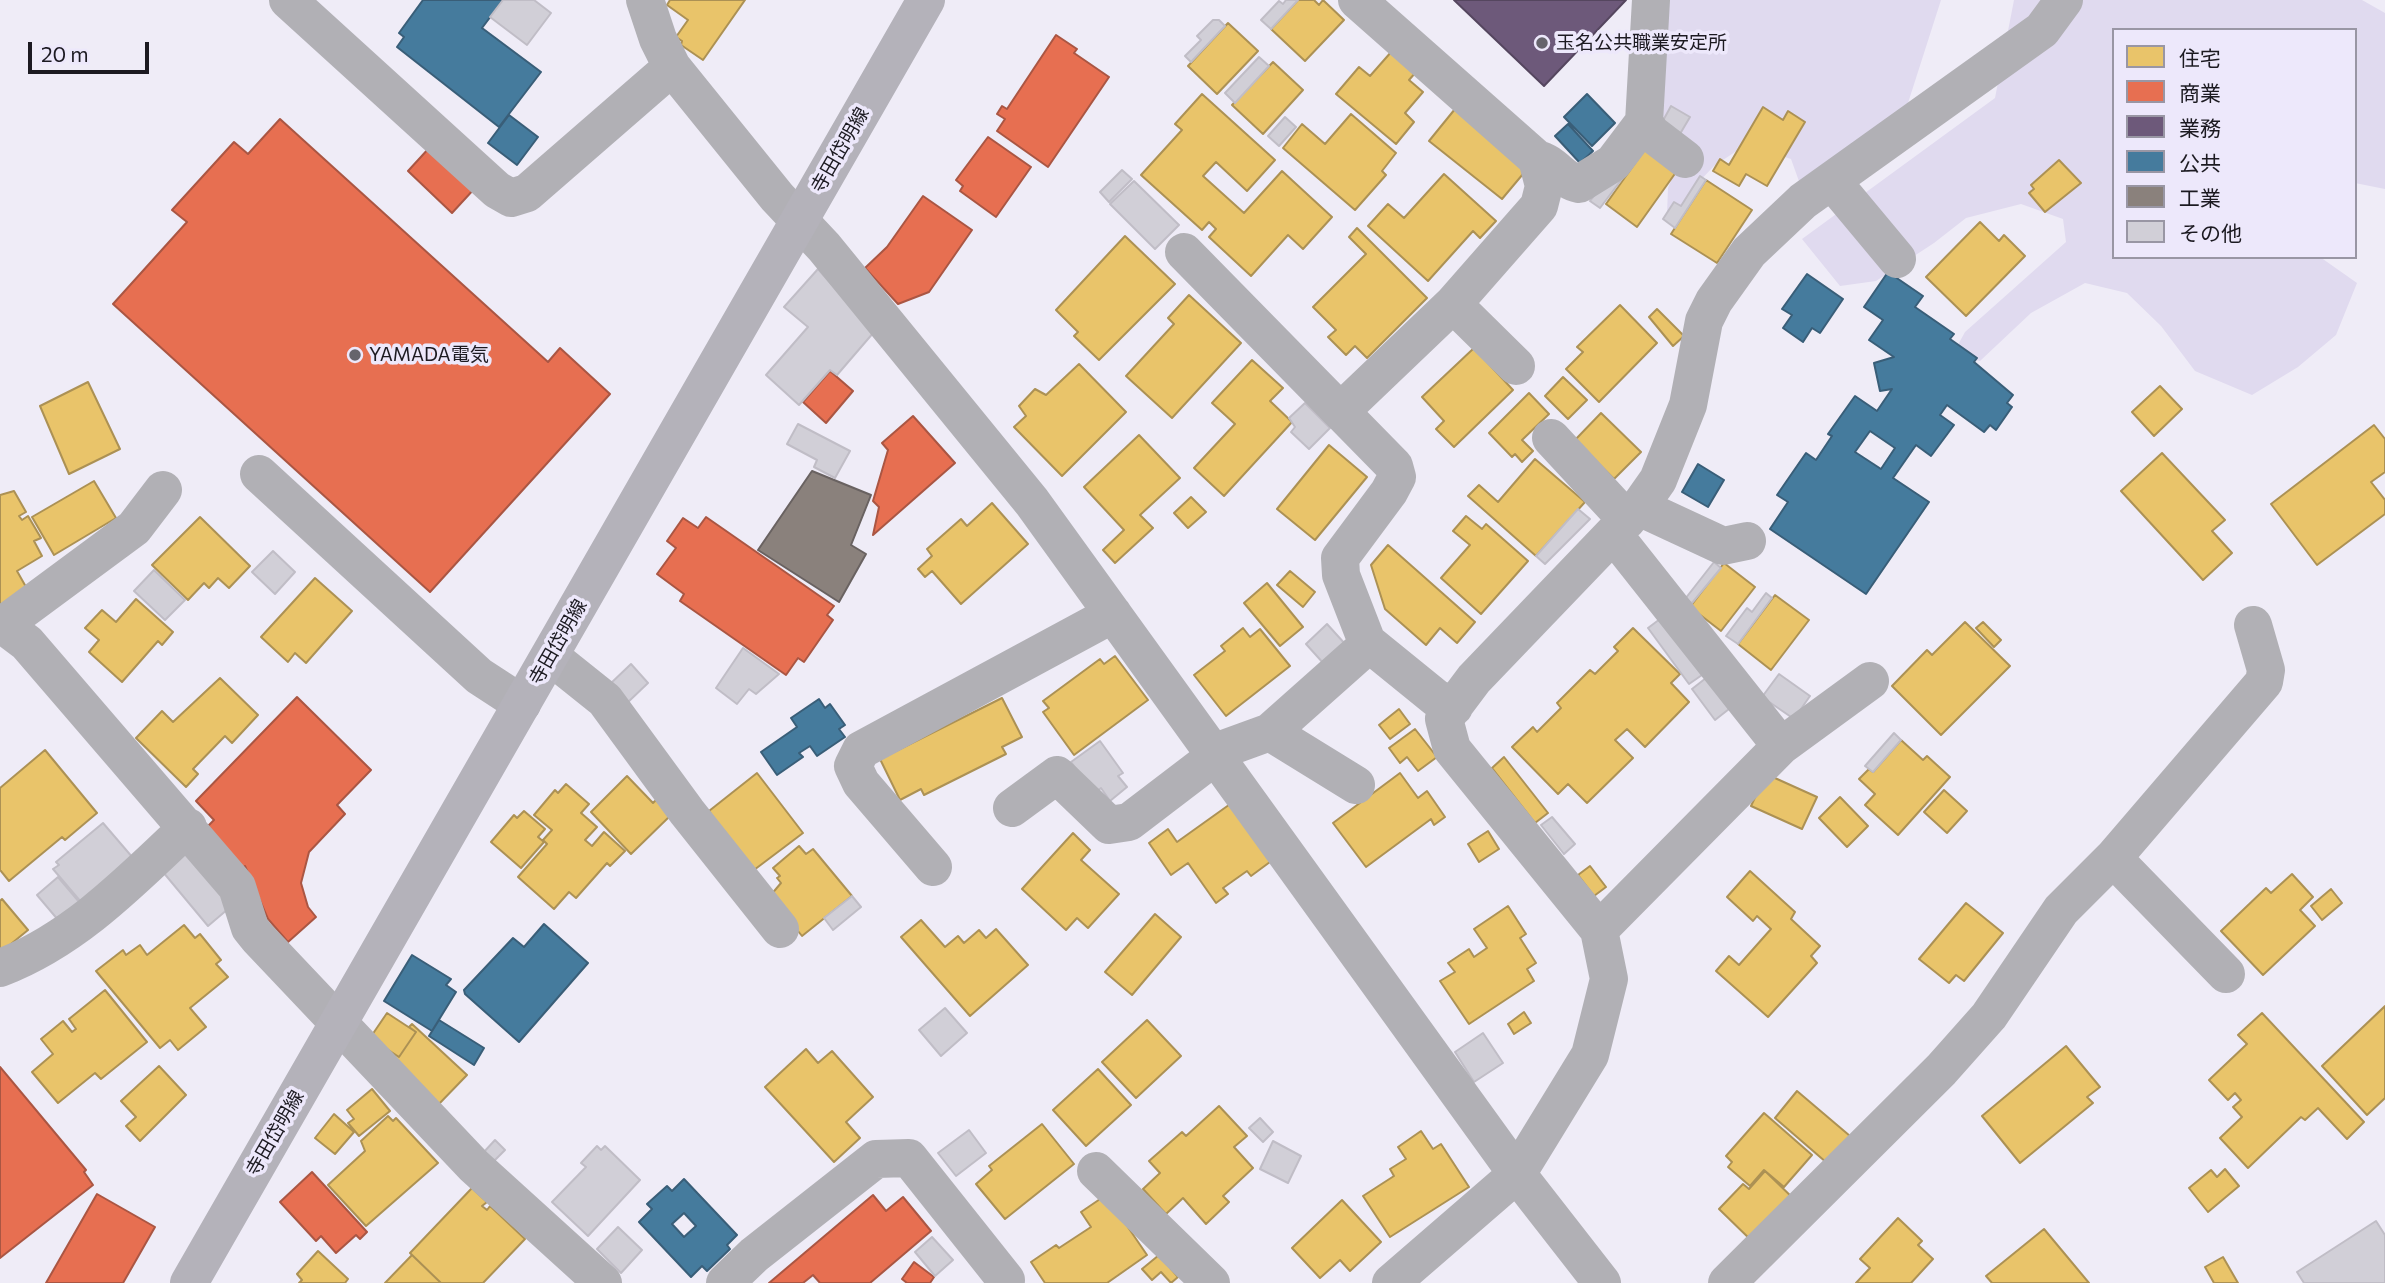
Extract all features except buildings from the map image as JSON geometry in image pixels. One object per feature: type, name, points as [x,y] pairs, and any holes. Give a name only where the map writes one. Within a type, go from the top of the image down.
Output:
[{"type":"main road","name":"寺田岱明線","points":[[189,1283],[926,0]]},
{"type":"street","points":[[288,0],[497,190],[511,198],[527,193],[672,67]]},
{"type":"street","points":[[645,0],[658,38],[672,67],[776,197],[799,220],[1032,502],[1517,1174],[1602,1283]]},
{"type":"street","points":[[1357,0],[1537,159],[1549,162],[1571,182],[1580,184],[1613,163],[1644,122],[1651,0]]},
{"type":"street","points":[[1391,1283],[1517,1174],[1590,1055],[1609,979],[1599,930],[1452,749],[1444,719],[1474,678],[1627,521],[1658,480],[1688,405],[1704,321],[1714,301],[1749,252],[1803,201],[2042,30],[2064,0]]},
{"type":"street","points":[[1644,122],[1651,132],[1685,159]]},
{"type":"street","points":[[1342,410],[1453,304],[1539,206],[1544,186],[1537,159]]},
{"type":"street","points":[[1832,181],[1897,259]]},
{"type":"street","points":[[1184,252],[1342,410],[1394,466],[1397,477],[1340,558],[1341,575],[1369,645],[1436,698],[1454,707]]},
{"type":"street","points":[[1453,304],[1516,366]]},
{"type":"street","points":[[1551,438],[1627,521],[1781,746]]},
{"type":"street","points":[[259,474],[479,676],[522,704]]},
{"type":"street","points":[[163,490],[134,528],[2,626],[27,643],[188,827],[237,887],[250,928],[258,939],[474,1166],[603,1283]]},
{"type":"street","points":[[1627,521],[1723,545],[1747,541]]},
{"type":"street","points":[[933,867],[861,783],[853,766],[861,750],[1113,614]]},
{"type":"street","points":[[1727,1283],[1941,1070],[1989,1016],[2061,910],[2113,858],[2264,682],[2266,670],[2253,625]]},
{"type":"street","points":[[1013,808],[1058,775],[1110,825],[1129,821],[1226,748],[1270,732],[1369,645]]},
{"type":"street","points":[[550,656],[605,700],[687,812],[780,929]]},
{"type":"street","points":[[1599,930],[1781,746],[1870,681]]},
{"type":"street","points":[[1270,732],[1356,785]]},
{"type":"street","points":[[0,968],[63,938],[188,827]]},
{"type":"street","points":[[2113,858],[2226,974]]},
{"type":"street","points":[[725,1283],[754,1255],[876,1159],[909,1158],[1006,1280]]},
{"type":"street","points":[[1096,1171],[1212,1283]]},
{"type":"shaded area","points":[[1642,0],[1941,0],[1908,103],[1800,184],[1791,159],[1760,149],[1738,150],[1714,166],[1693,188],[1686,224],[1667,214],[1668,188],[1677,165],[1650,119]]},
{"type":"shaded area","points":[[2014,0],[2362,0],[2385,13],[2385,189],[2357,183],[2357,28],[2112,28],[2112,259],[2323,259],[2357,283],[2336,335],[2298,367],[2252,395],[2195,371],[2161,326],[2127,293],[2085,283],[2031,313],[1980,361],[1953,354],[1965,332],[2066,242],[2063,219],[2021,204],[1966,218],[1934,243],[1876,281],[1840,286],[1802,239],[1995,98]]},
{"type":"place","name":"玉名公共職業安定所","points":[[1542,43]]},
{"type":"place","name":"YAMADA電気","points":[[355,355]]}]
